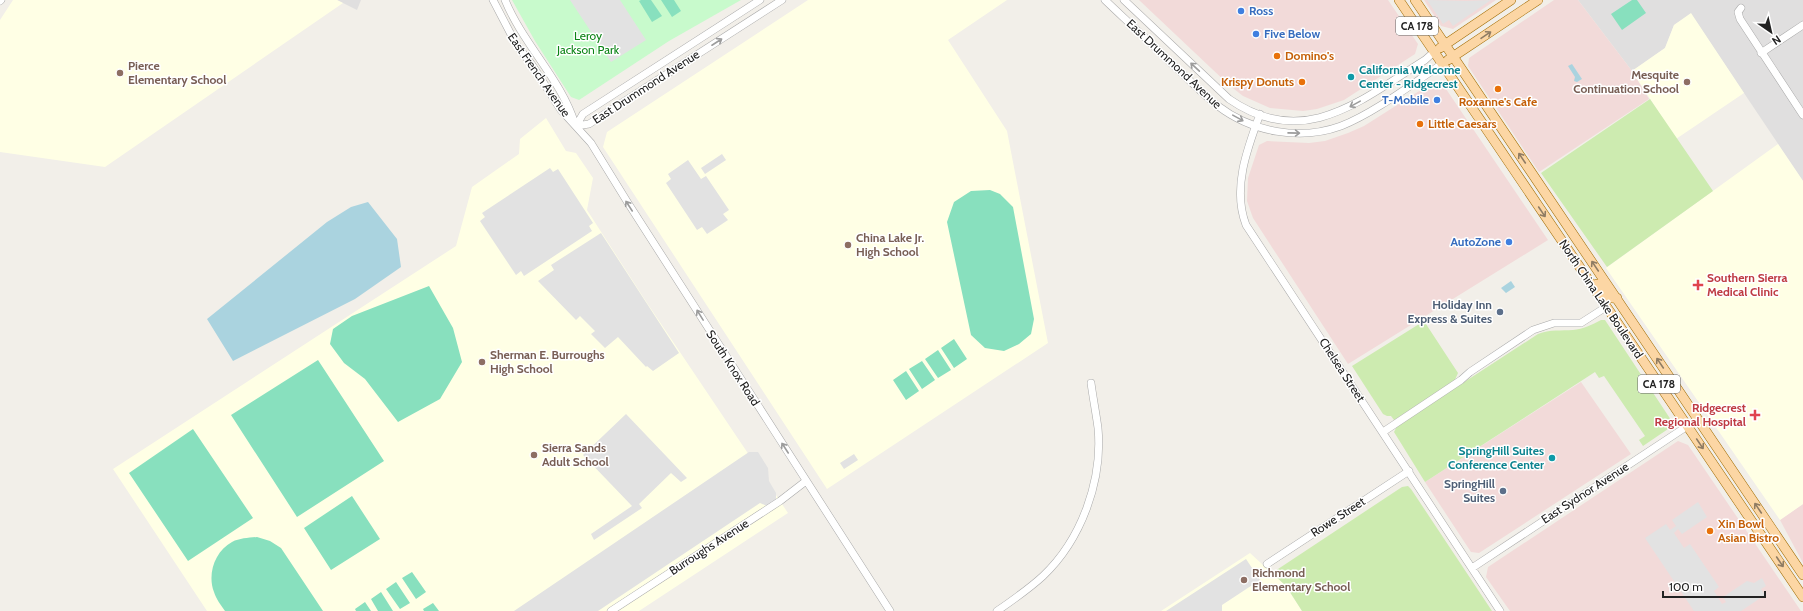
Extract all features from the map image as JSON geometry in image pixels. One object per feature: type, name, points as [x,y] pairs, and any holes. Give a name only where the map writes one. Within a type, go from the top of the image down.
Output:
[{"type":"main road","name":"North China Lake Boulevard","points":[[1399,0],[1803,597]]},
{"type":"main road","name":"North China Lake Boulevard","points":[[1415,0],[1803,575]]},
{"type":"main road","points":[[1434,52],[1511,0]]},
{"type":"main road","points":[[1442,64],[1538,0]]},
{"type":"main road","points":[[1574,260],[1583,264],[1608,297],[1611,299],[1617,298]]},
{"type":"street","name":"East French Avenue","points":[[493,0],[516,44],[532,65],[561,110],[576,126]]},
{"type":"street","name":"East French Avenue","points":[[505,0],[523,36],[569,105],[576,126]]},
{"type":"street","name":"East Drummond Avenue","points":[[576,126],[583,114],[760,0]]},
{"type":"street","name":"East Drummond Avenue","points":[[576,126],[589,124],[782,0]]},
{"type":"street","name":"East Drummond Avenue","points":[[1105,0],[1218,106],[1243,121],[1255,126],[1286,133],[1307,133],[1341,126],[1364,115],[1442,64]]},
{"type":"street","name":"East Drummond Avenue","points":[[1124,0],[1229,98],[1241,107],[1277,119],[1303,121],[1335,114],[1360,101],[1425,60],[1434,52]]},
{"type":"street","points":[[1741,8],[1738,12],[1740,19],[1803,115]]},
{"type":"street","points":[[1762,53],[1803,25]]},
{"type":"street","name":"Chelsea Street","points":[[1260,114],[1255,126],[1239,186],[1242,214],[1246,225],[1500,611]]},
{"type":"street","name":"South Knox Road","points":[[576,126],[591,143],[890,611]]},
{"type":"street","points":[[1383,432],[1533,330],[1554,323],[1572,324],[1581,322],[1606,307]]},
{"type":"street","points":[[997,611],[1043,576],[1061,556],[1072,540],[1084,515],[1095,478],[1098,452],[1098,429],[1090,383]]},
{"type":"street","name":"East Sydnor Avenue","points":[[1472,568],[1698,419]]},
{"type":"street","name":"Rowe Street","points":[[1267,564],[1409,471]]},
{"type":"street","name":"Burroughs Avenue","points":[[611,611],[780,501],[806,481]]},
{"type":"shaded area","name":"Pierce Elementary School","points":[[13,0],[337,0],[343,3],[105,167],[0,152],[0,20]]},
{"type":"shaded area","points":[[337,0],[361,0],[357,10]]},
{"type":"shaded area","points":[[570,0],[620,0],[646,40],[611,62]]},
{"type":"shaded area","name":"China Lake Jr. High School","points":[[808,0],[1007,0],[948,40],[1007,131],[1048,343],[827,489],[603,147],[607,132]]},
{"type":"shaded area","points":[[1139,0],[1388,0],[1418,44],[1415,54],[1344,100],[1317,109],[1303,111],[1270,108],[1243,96],[1229,85]]},
{"type":"shaded area","points":[[1424,0],[1496,0],[1453,29],[1441,26]]},
{"type":"shaded area","points":[[1427,0],[1491,0],[1453,26],[1449,20],[1443,24]]},
{"type":"shaded area","points":[[1554,0],[1578,0],[1632,71],[1649,99],[1539,172],[1468,66],[1469,58]]},
{"type":"shaded area","points":[[1578,0],[1803,0],[1803,181],[1691,14],[1674,25],[1665,48],[1632,71]]},
{"type":"shaded area","name":"Mesquite Continuation School","points":[[1691,13],[1744,93],[1676,139],[1632,71],[1665,48],[1674,25]]},
{"type":"shaded area","points":[[1435,81],[1442,83],[1548,240],[1348,364],[1253,218],[1247,201],[1248,178],[1259,145],[1267,141],[1309,143],[1325,141],[1348,133],[1364,126]]},
{"type":"shaded area","name":"Sherman E. Burroughs High School","points":[[546,118],[566,151],[576,153],[593,178],[587,210],[647,303],[788,513],[639,611],[207,611],[113,469],[456,246],[472,187],[519,154],[520,139]]},
{"type":"shaded area","name":"Ridgecrest Regional Hospital","points":[[1778,144],[1803,181],[1803,504],[1780,520],[1606,268]]},
{"type":"shaded area","points":[[722,154],[726,160],[705,174],[701,168]]},
{"type":"shaded area","points":[[688,160],[701,179],[706,176],[729,210],[723,214],[728,220],[707,234],[702,227],[697,230],[666,183],[671,179],[668,174]]},
{"type":"shaded area","points":[[550,168],[553,172],[558,169],[593,223],[589,226],[592,231],[524,276],[521,271],[516,275],[480,221],[485,217],[482,213]]},
{"type":"shaded area","points":[[601,233],[679,353],[653,371],[647,366],[646,367],[618,337],[605,348],[591,334],[595,331],[580,316],[576,320],[538,281],[554,270],[551,265]]},
{"type":"shaded area","points":[[1581,382],[1631,454],[1479,553],[1471,552],[1425,482]]},
{"type":"shaded area","points":[[626,414],[687,478],[681,482],[671,473],[639,504],[642,508],[594,540],[591,534],[632,506],[583,455]]},
{"type":"shaded area","points":[[1678,441],[1688,445],[1801,611],[1510,611],[1486,577],[1488,567]]},
{"type":"shaded area","points":[[749,452],[758,452],[768,468],[769,481],[776,493],[776,499],[773,502],[767,506],[760,503],[598,611],[514,611]]},
{"type":"shaded area","points":[[854,454],[858,460],[844,469],[840,463]]},
{"type":"shaded area","points":[[1698,502],[1707,517],[1682,534],[1678,529],[1674,533],[1684,548],[1690,544],[1719,587],[1714,591],[1722,604],[1726,602],[1723,597],[1747,581],[1754,583],[1762,578],[1766,586],[1761,589],[1765,595],[1741,611],[1694,611],[1645,538],[1666,524],[1670,530],[1676,526],[1672,520]]},
{"type":"shaded area","points":[[1803,504],[1803,563],[1780,520]]},
{"type":"shaded area","name":"Richmond Elementary School","points":[[1250,553],[1286,586],[1302,611],[1161,611]]},
{"type":"shaded area","points":[[1246,559],[1260,580],[1222,605],[1222,611],[1166,611]]},
{"type":"green space","name":"Leroy Jackson Park","points":[[512,0],[741,0],[669,41],[579,100],[571,97],[535,41]]},
{"type":"green space","points":[[651,0],[662,16],[652,22],[639,1]]},
{"type":"green space","points":[[661,0],[674,0],[681,11],[672,17]]},
{"type":"green space","points":[[1632,0],[1637,0],[1646,13],[1622,30],[1611,14]]},
{"type":"green space","points":[[1650,99],[1713,191],[1607,267],[1541,173]]},
{"type":"green space","points":[[990,190],[1000,194],[1013,207],[1034,319],[1031,334],[1019,344],[1004,351],[985,348],[971,335],[947,222],[954,202],[971,191]]},
{"type":"green space","points":[[429,286],[453,328],[462,362],[440,399],[398,422],[365,379],[344,363],[330,344],[333,329],[352,316]]},
{"type":"green space","points":[[1601,320],[1605,320],[1671,420],[1671,427],[1643,446],[1639,440],[1645,436],[1604,376],[1599,378],[1595,372],[1425,482],[1394,432],[1397,426],[1538,334],[1542,332],[1580,329]]},
{"type":"green space","points":[[1424,321],[1458,373],[1454,382],[1394,420],[1391,416],[1383,414],[1352,366]]},
{"type":"green space","points":[[954,339],[967,359],[954,368],[941,348]]},
{"type":"green space","points":[[938,350],[951,370],[938,378],[925,359]]},
{"type":"green space","points":[[318,360],[384,461],[297,517],[231,415]]},
{"type":"green space","points":[[922,361],[935,380],[922,389],[909,369]]},
{"type":"green space","points":[[906,371],[919,391],[906,400],[893,380]]},
{"type":"green space","points":[[193,429],[253,518],[188,561],[129,473]]},
{"type":"green space","points":[[1408,486],[1492,611],[1302,611],[1286,586],[1272,573],[1402,487]]},
{"type":"green space","points":[[352,496],[380,539],[331,570],[304,528]]},
{"type":"green space","points":[[257,537],[270,541],[281,548],[323,611],[225,611],[216,597],[212,585],[212,571],[217,557],[226,546],[232,542]]},
{"type":"green space","points":[[412,572],[426,592],[416,599],[402,578]]},
{"type":"green space","points":[[396,582],[410,603],[400,609],[386,589]]},
{"type":"green space","points":[[381,592],[393,611],[378,611],[371,599]]},
{"type":"green space","points":[[365,602],[371,611],[356,611],[355,609]]},
{"type":"green space","points":[[433,603],[439,611],[424,611],[423,609]]},
{"type":"water","points":[[1572,64],[1582,79],[1577,82],[1574,81],[1575,77],[1568,66]]},
{"type":"water","points":[[368,202],[397,239],[401,267],[355,299],[233,361],[207,319],[327,222],[351,207]]},
{"type":"water","points":[[1511,281],[1515,287],[1506,293],[1501,288]]},
{"type":"place","name":"Ross","points":[[1241,11]]},
{"type":"place","name":"Five Below","points":[[1256,34]]},
{"type":"place","name":"Domino's","points":[[1277,56]]},
{"type":"place","name":"Pierce Elementary School","points":[[120,73]]},
{"type":"place","name":"California Welcome Center - Ridgecrest","points":[[1351,77]]},
{"type":"place","name":"Krispy Donuts","points":[[1302,82]]},
{"type":"place","name":"Mesquite Continuation School","points":[[1687,82]]},
{"type":"place","name":"Roxanne's Cafe","points":[[1498,89]]},
{"type":"place","name":"T-Mobile","points":[[1437,100]]},
{"type":"place","name":"Little Caesars","points":[[1420,124]]},
{"type":"place","name":"AutoZone","points":[[1509,242]]},
{"type":"place","name":"China Lake Jr. High School","points":[[848,245]]},
{"type":"place","name":"Southern Sierra Medical Clinic","points":[[1698,285]]},
{"type":"place","name":"Holiday Inn Express & Suites","points":[[1500,312]]},
{"type":"place","name":"Sherman E. Burroughs High School","points":[[482,362]]},
{"type":"place","name":"Ridgecrest Regional Hospital","points":[[1755,415]]},
{"type":"place","name":"Sierra Sands Adult School","points":[[534,455]]},
{"type":"place","name":"SpringHill Suites Conference Center","points":[[1552,458]]},
{"type":"place","name":"SpringHill Suites","points":[[1503,491]]},
{"type":"place","name":"Xin Bowl Asian Bistro","points":[[1710,531]]},
{"type":"place","name":"Richmond Elementary School","points":[[1244,580]]}]
